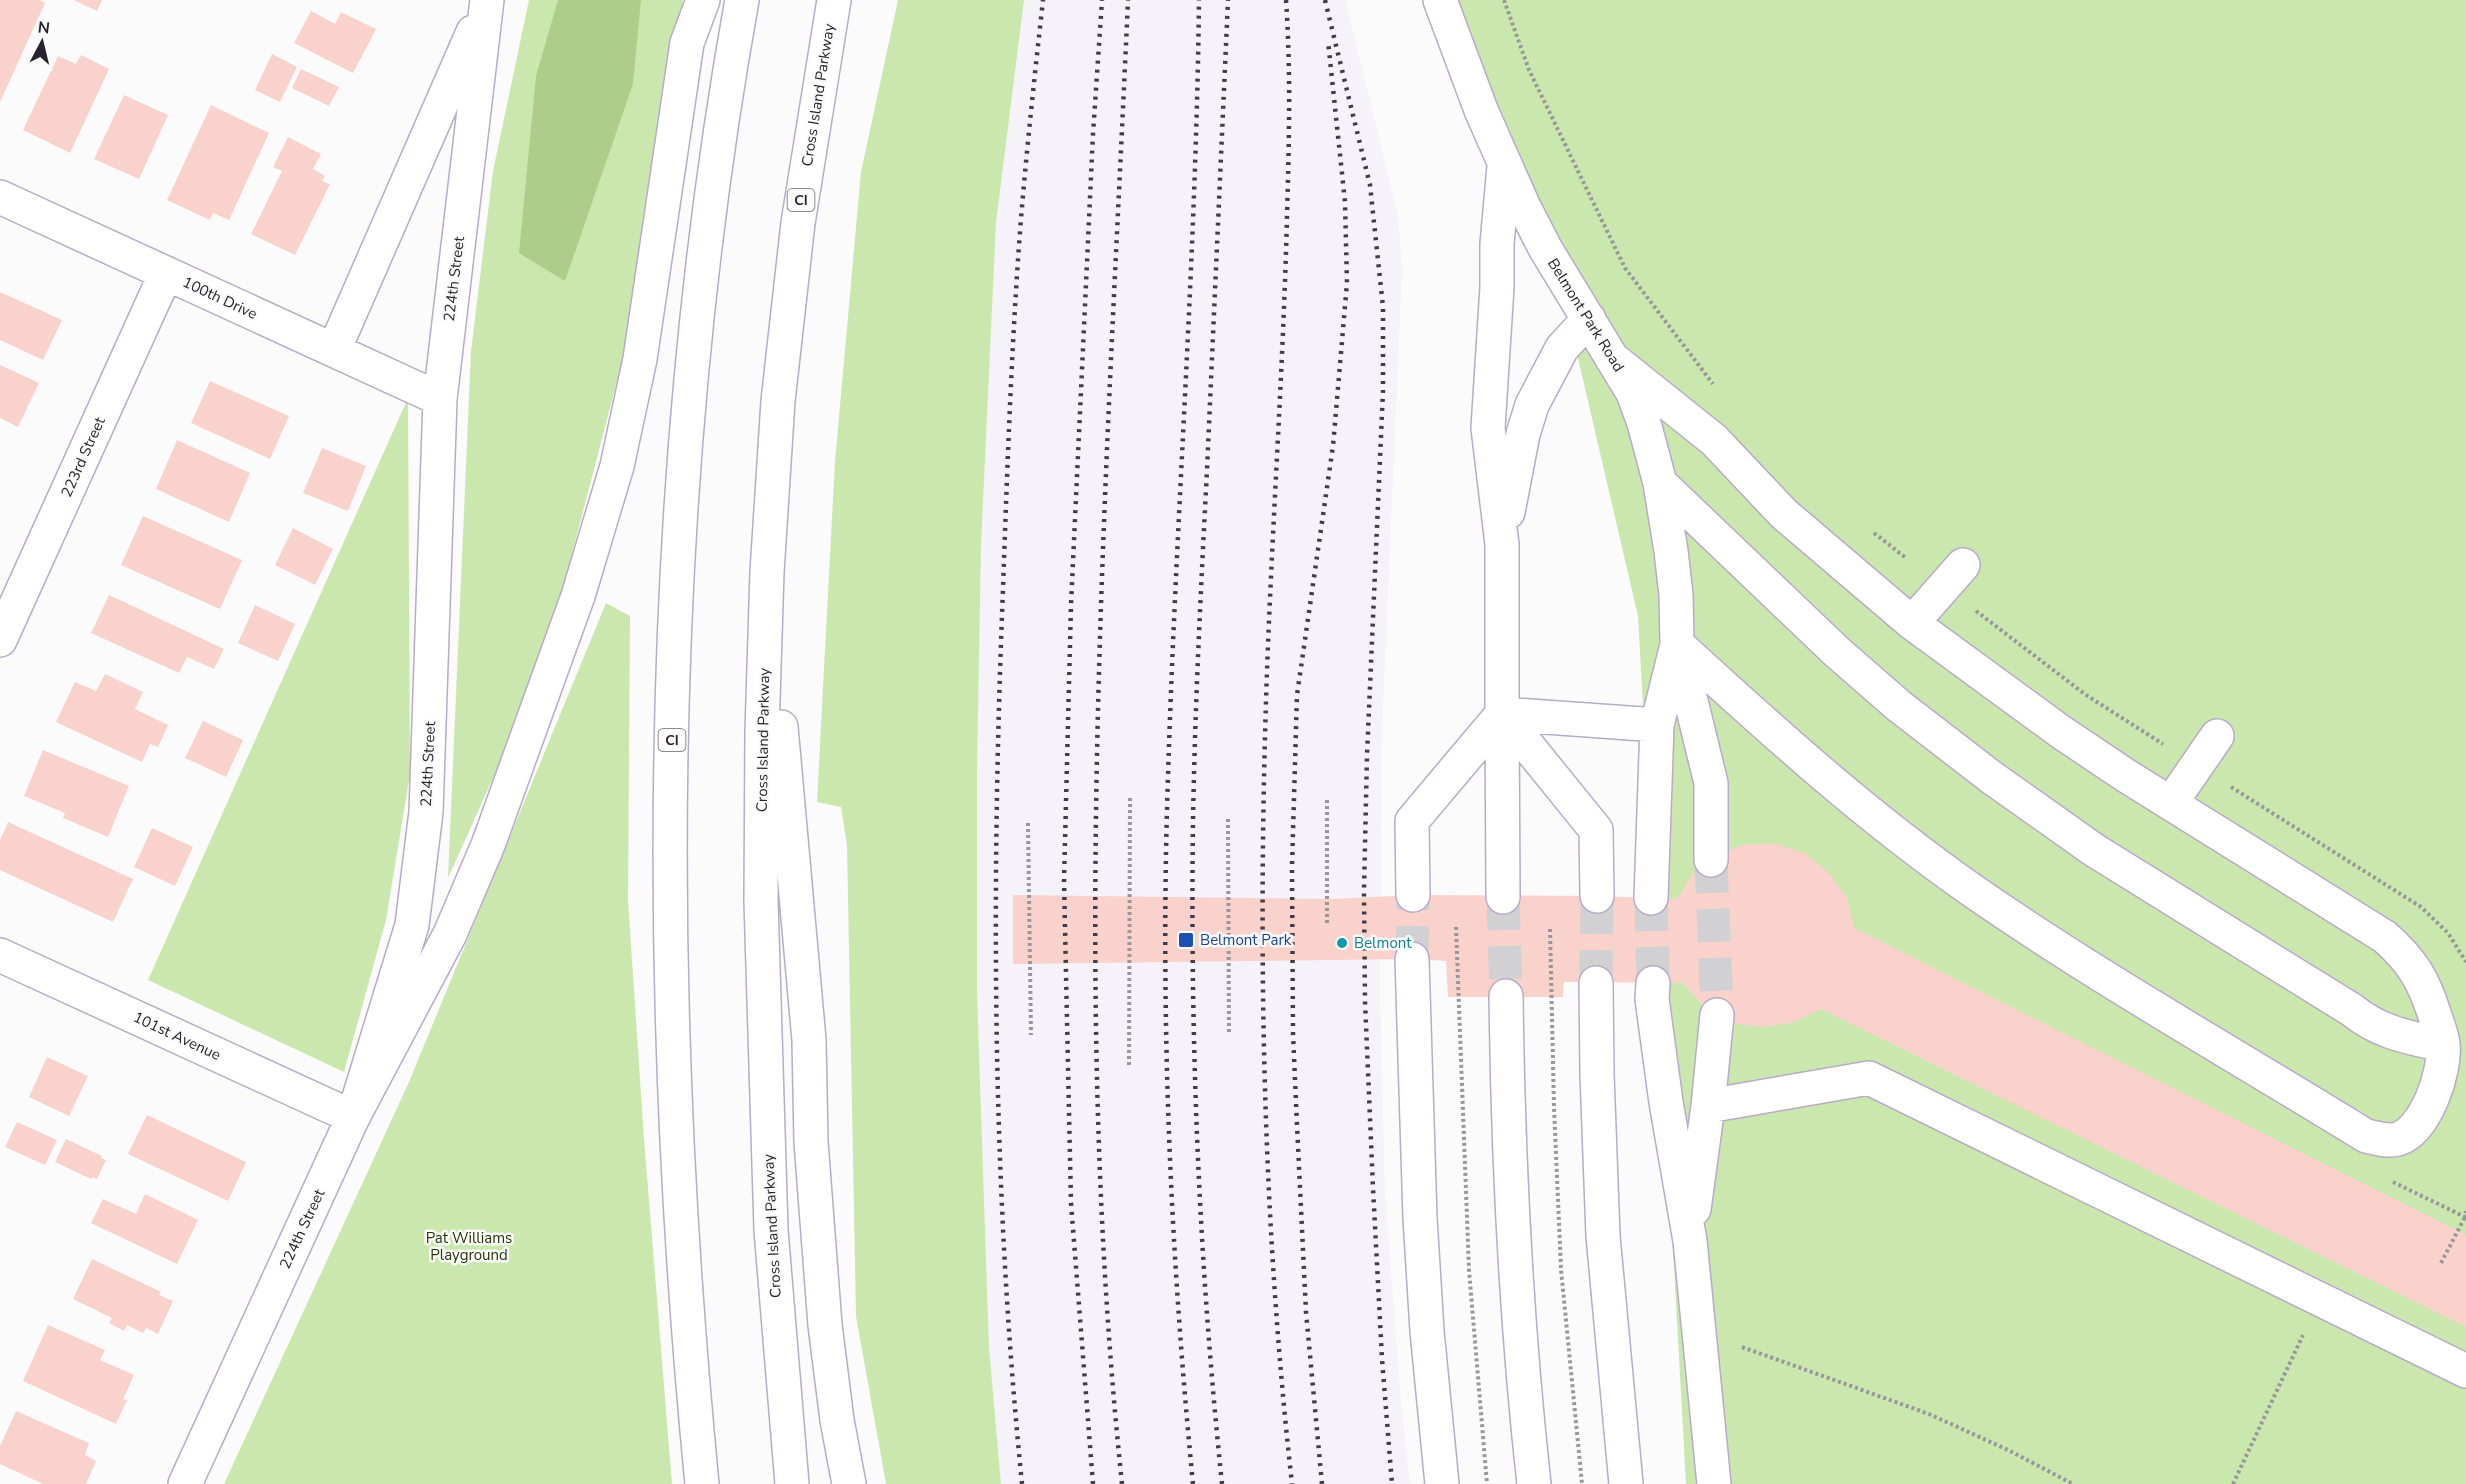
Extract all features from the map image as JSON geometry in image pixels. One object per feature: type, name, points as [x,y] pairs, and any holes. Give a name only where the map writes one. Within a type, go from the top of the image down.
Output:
[{"type":"main road","name":"224th Street","points":[[185,1484],[353,1117],[412,925],[421,863],[428,759],[440,399],[487,0]]},
{"type":"main road","name":"224th Street","points":[[334,350],[487,0]]},
{"type":"main road","points":[[353,1117],[450,934],[488,845],[578,596],[616,466],[640,359],[687,43],[703,0]]},
{"type":"main road","name":"CI","points":[[702,1484],[691,1374],[675,1094],[671,970],[672,700],[684,457],[698,303],[715,165],[742,0]]},
{"type":"main road","name":"Cross Island Parkway","points":[[792,1484],[771,1230],[761,889],[762,731],[767,572],[778,402],[798,223],[834,0]]},
{"type":"main road","name":"Belmont Park Road","points":[[1440,0],[1457,49],[1504,162],[1545,248],[1633,393],[1656,460],[1676,595],[1677,644]]},
{"type":"main road","points":[[1503,897],[1502,544],[1488,428],[1497,287],[1497,244],[1504,162]]},
{"type":"main road","name":"100th Drive","points":[[0,196],[440,399]]},
{"type":"main road","name":"223rd Street","points":[[0,640],[166,273]]},
{"type":"main road","points":[[1502,544],[1523,434],[1532,405],[1562,348],[1589,319]]},
{"type":"main road","points":[[1614,360],[1714,440],[1784,514],[1912,623],[2061,732],[2385,937],[2405,955],[2420,976],[2443,1045],[2440,1071],[2433,1096],[2421,1120],[2411,1132],[2388,1141],[2366,1136],[2142,1000],[1974,891],[1894,833],[1836,787],[1677,644]]},
{"type":"main road","points":[[1660,483],[1837,652],[1899,706],[2031,806],[2094,850],[2352,1010],[2368,1023],[2392,1033],[2443,1045]]},
{"type":"main road","points":[[1912,623],[1963,564]]},
{"type":"main road","points":[[767,572],[809,1040],[811,1142],[822,1290],[837,1420],[849,1484]]},
{"type":"main road","points":[[1651,898],[1657,725],[1677,644]]},
{"type":"main road","points":[[1677,644],[1711,783],[1711,860]]},
{"type":"main road","points":[[1502,714],[1657,725]]},
{"type":"main road","points":[[1413,895],[1413,821],[1502,714]]},
{"type":"main road","points":[[1502,714],[1596,830],[1597,896]]},
{"type":"main road","points":[[2170,803],[2217,736]]},
{"type":"main road","name":"101st Avenue","points":[[0,955],[353,1117]]},
{"type":"main road","points":[[1412,959],[1420,1218],[1427,1331],[1442,1484]]},
{"type":"main road","points":[[1596,983],[1603,1236],[1626,1484]]},
{"type":"main road","points":[[1653,983],[1652,999],[1666,1102],[1690,1241],[1714,1484]]},
{"type":"main road","points":[[1506,996],[1510,1159],[1526,1409],[1534,1484]]},
{"type":"main road","points":[[1690,1241],[1708,1106],[1717,1015]]},
{"type":"main road","points":[[1708,1106],[1869,1078],[2466,1371]]},
{"type":"path","points":[[1504,0],[1529,70],[1625,268],[1718,391]]},
{"type":"path","points":[[1869,530],[1906,558]]},
{"type":"path","points":[[1972,608],[2086,695],[2166,746]]},
{"type":"path","points":[[1129,1065],[1130,798]]},
{"type":"path","points":[[1327,800],[1327,925]]},
{"type":"path","points":[[1228,819],[1229,1035]]},
{"type":"path","points":[[1028,824],[1031,1035]]},
{"type":"path","points":[[1456,927],[1469,1270],[1487,1484]]},
{"type":"path","points":[[1550,929],[1554,1107]]},
{"type":"path","points":[[2384,1178],[2464,1217]]},
{"type":"path","points":[[2441,1263],[2466,1211]]},
{"type":"path","points":[[2233,1484],[2308,1324],[2314,1298]]},
{"type":"path","points":[[1699,1347],[1744,1347],[1929,1414],[2008,1450],[2073,1484]]},
{"type":"shaded area","points":[[1024,0],[1345,0],[1398,215],[1402,269],[1382,731],[1380,1000],[1385,1193],[1401,1402],[1410,1484],[1001,1484],[989,1347],[977,993],[977,769],[981,546],[996,223]]},
{"type":"green space","points":[[529,0],[683,0],[636,308],[542,669],[448,878],[471,351],[493,171]]},
{"type":"green space","points":[[558,0],[641,0],[633,84],[565,281],[519,253],[536,76]]},
{"type":"green space","points":[[898,0],[1024,0],[996,223],[981,546],[977,769],[977,993],[989,1347],[1001,1484],[886,1484],[856,1316],[847,845],[841,807],[817,802],[835,461],[861,172]]},
{"type":"green space","points":[[1425,0],[2466,0],[2466,1484],[1686,1484],[1638,616],[1557,268]]},
{"type":"green space","points":[[408,398],[410,774],[386,920],[344,1072],[148,980]]},
{"type":"green space","name":"Pat Williams Playground","points":[[606,603],[630,616],[628,901],[644,1139],[672,1484],[224,1484],[409,1082]]},
{"type":"building","points":[[0,0],[39,0],[45,3],[0,102]]},
{"type":"building","points":[[74,0],[102,0],[97,11]]},
{"type":"building","points":[[311,11],[335,24],[341,12],[376,29],[353,73],[294,43]]},
{"type":"building","points":[[272,54],[297,67],[280,102],[255,90]]},
{"type":"building","points":[[81,55],[109,69],[70,153],[23,130],[58,56],[76,64]]},
{"type":"building","points":[[301,69],[339,87],[329,106],[292,88]]},
{"type":"building","points":[[124,95],[168,115],[139,179],[94,159]]},
{"type":"building","points":[[211,105],[269,133],[229,220],[213,213],[210,220],[167,200]]},
{"type":"building","points":[[288,137],[321,154],[313,169],[325,176],[322,181],[330,184],[295,255],[251,234],[282,171],[273,167]]},
{"type":"building","points":[[0,292],[62,320],[43,360],[0,340]]},
{"type":"building","points":[[0,365],[39,383],[18,427],[0,418]]},
{"type":"building","points":[[210,381],[289,416],[270,459],[191,423]]},
{"type":"building","points":[[177,440],[250,473],[229,522],[156,489]]},
{"type":"building","points":[[322,448],[366,466],[348,511],[303,493]]},
{"type":"building","points":[[143,516],[242,560],[220,609],[121,565]]},
{"type":"building","points":[[293,528],[333,549],[315,585],[275,565]]},
{"type":"building","points":[[109,595],[224,649],[214,669],[187,657],[179,673],[91,633]]},
{"type":"building","points":[[255,605],[295,624],[278,661],[238,643]]},
{"type":"building","points":[[105,674],[143,692],[135,709],[168,725],[158,747],[150,744],[142,762],[56,722],[75,682],[96,691]]},
{"type":"building","points":[[203,721],[243,740],[226,777],[185,758]]},
{"type":"building","points":[[43,750],[129,786],[108,837],[63,818],[65,813],[24,796]]},
{"type":"building","points":[[8,822],[133,879],[113,922],[0,870],[0,840]]},
{"type":"building","points":[[152,828],[193,847],[175,886],[134,867]]},
{"type":"building","points":[[1746,844],[1777,844],[1806,854],[1829,873],[1847,898],[1854,928],[2466,1235],[2466,1327],[1821,1009],[1792,1023],[1762,1027],[1731,1023],[1705,1008],[1683,983],[1564,982],[1563,997],[1448,997],[1446,961],[1412,959],[1013,964],[1013,895],[1334,899],[1413,895],[1597,896],[1677,899],[1693,873],[1717,855]]},
{"type":"building","points":[[47,1057],[88,1076],[69,1116],[29,1097]]},
{"type":"building","points":[[147,1115],[246,1162],[228,1201],[128,1154]]},
{"type":"building","points":[[17,1122],[57,1140],[45,1165],[5,1147]]},
{"type":"building","points":[[66,1139],[106,1160],[97,1179],[93,1177],[91,1179],[55,1162]]},
{"type":"building","points":[[145,1194],[198,1220],[177,1264],[91,1223],[103,1199],[136,1214]]},
{"type":"building","points":[[92,1259],[161,1292],[159,1295],[173,1301],[158,1334],[146,1328],[143,1333],[127,1325],[124,1331],[109,1323],[112,1318],[73,1299]]},
{"type":"building","points":[[48,1325],[105,1350],[100,1360],[134,1375],[123,1399],[127,1400],[116,1424],[23,1381]]},
{"type":"building","points":[[16,1411],[89,1443],[85,1455],[96,1461],[86,1484],[43,1484],[0,1464],[0,1446]]},
{"type":"tunnel","points":[[1711,860],[1717,1015]]},
{"type":"tunnel","points":[[1412,959],[1413,895]]},
{"type":"tunnel","points":[[1596,983],[1597,896]]},
{"type":"tunnel","points":[[1503,897],[1506,996]]},
{"type":"tunnel","points":[[1651,898],[1653,983]]},
{"type":"railway","points":[[1022,1484],[1012,1372],[1000,1149],[997,1037],[997,813],[1009,417],[1019,245],[1043,0]]},
{"type":"railway","points":[[1093,1484],[1071,1203],[1064,881],[1071,605],[1093,134],[1102,0]]},
{"type":"railway","points":[[1122,1484],[1106,1299],[1098,1113],[1095,928],[1097,742],[1103,556],[1128,0]]},
{"type":"railway","points":[[1193,1484],[1173,1219],[1165,953],[1168,776],[1194,194],[1199,0]]},
{"type":"railway","points":[[1222,1484],[1202,1236],[1195,1070],[1192,904],[1197,689],[1228,0]]},
{"type":"railway","points":[[1286,0],[1289,81],[1288,189],[1266,701],[1263,995],[1269,1191],[1282,1387],[1292,1484]]},
{"type":"railway","points":[[1325,0],[1370,185],[1383,307],[1383,390],[1367,755],[1364,891],[1365,1002],[1373,1188],[1382,1359],[1392,1484]]},
{"type":"railway","points":[[1322,1484],[1306,1312],[1293,1033],[1292,867],[1297,695],[1333,446],[1347,283],[1345,202],[1328,41]]},
{"type":"place","name":"Belmont Park","points":[[1186,940]]},
{"type":"place","name":"Belmont","points":[[1342,943]]}]
